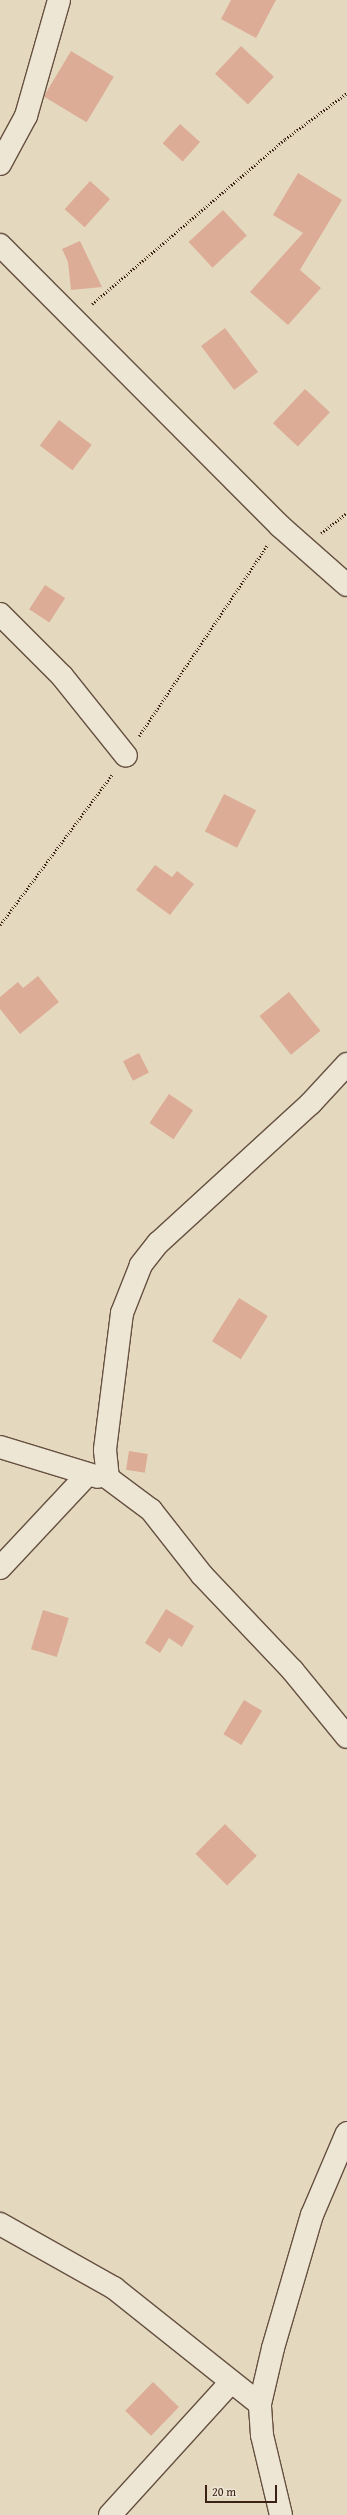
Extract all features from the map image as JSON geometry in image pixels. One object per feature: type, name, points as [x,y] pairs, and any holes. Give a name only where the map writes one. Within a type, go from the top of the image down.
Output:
[{"type":"street","points":[[0,164],[26,116],[59,0]]},
{"type":"street","points":[[0,244],[72,320],[280,526],[305,545],[347,585]]},
{"type":"street","points":[[0,614],[62,676],[126,756]]},
{"type":"street","points":[[108,1478],[107,1419],[118,1337],[122,1313],[141,1265],[158,1243],[311,1102],[347,1064]]},
{"type":"street","points":[[0,1447],[86,1476],[108,1478],[151,1510],[202,1575],[293,1671],[347,1737]]},
{"type":"street","points":[[0,1568],[86,1476]]},
{"type":"street","points":[[281,2515],[262,2435],[260,2404],[273,2348],[312,2215],[347,2133]]},
{"type":"street","points":[[0,2224],[114,2288],[260,2404]]},
{"type":"street","points":[[110,2515],[231,2382]]},
{"type":"path","points":[[72,320],[285,139],[347,94]]},
{"type":"path","points":[[344,97],[347,100]]},
{"type":"path","points":[[305,545],[347,513]]},
{"type":"path","points":[[0,925],[126,756],[280,526]]},
{"type":"building","points":[[231,0],[276,0],[256,38],[221,19]]},
{"type":"building","points":[[241,46],[274,77],[248,104],[215,74]]},
{"type":"building","points":[[71,51],[114,77],[87,122],[44,96]]},
{"type":"building","points":[[180,124],[200,142],[183,161],[163,143]]},
{"type":"building","points":[[298,173],[342,200],[300,270],[321,288],[288,325],[250,292],[303,233],[273,215]]},
{"type":"building","points":[[90,181],[110,199],[85,227],[65,209]]},
{"type":"building","points":[[223,210],[247,236],[212,268],[189,242]]},
{"type":"building","points":[[80,241],[102,287],[71,290],[68,262],[62,249]]},
{"type":"building","points":[[225,328],[258,372],[234,390],[201,346]]},
{"type":"building","points":[[305,389],[330,412],[298,447],[273,423]]},
{"type":"building","points":[[59,420],[92,445],[72,470],[40,446]]},
{"type":"building","points":[[45,585],[65,598],[49,622],[29,609]]},
{"type":"building","points":[[224,794],[256,810],[237,848],[205,831]]},
{"type":"building","points":[[155,865],[172,877],[177,871],[194,884],[170,915],[136,890]]},
{"type":"building","points":[[38,976],[59,1002],[20,1034],[0,1009],[0,997],[18,982],[23,988]]},
{"type":"building","points":[[289,992],[320,1031],[291,1055],[259,1016]]},
{"type":"building","points":[[139,1053],[149,1073],[133,1081],[123,1061]]},
{"type":"building","points":[[169,1094],[193,1110],[173,1139],[149,1123]]},
{"type":"building","points":[[239,1298],[268,1316],[241,1359],[212,1341]]},
{"type":"building","points":[[129,1451],[148,1454],[145,1473],[126,1470]]},
{"type":"building","points":[[166,1609],[194,1626],[182,1647],[169,1638],[160,1653],[145,1643]]},
{"type":"building","points":[[43,1610],[69,1618],[57,1657],[31,1649]]},
{"type":"building","points":[[244,1700],[262,1711],[241,1745],[223,1734]]},
{"type":"building","points":[[225,1824],[257,1856],[227,1886],[195,1854]]},
{"type":"building","points":[[153,2382],[179,2407],[151,2436],[125,2411]]}]
